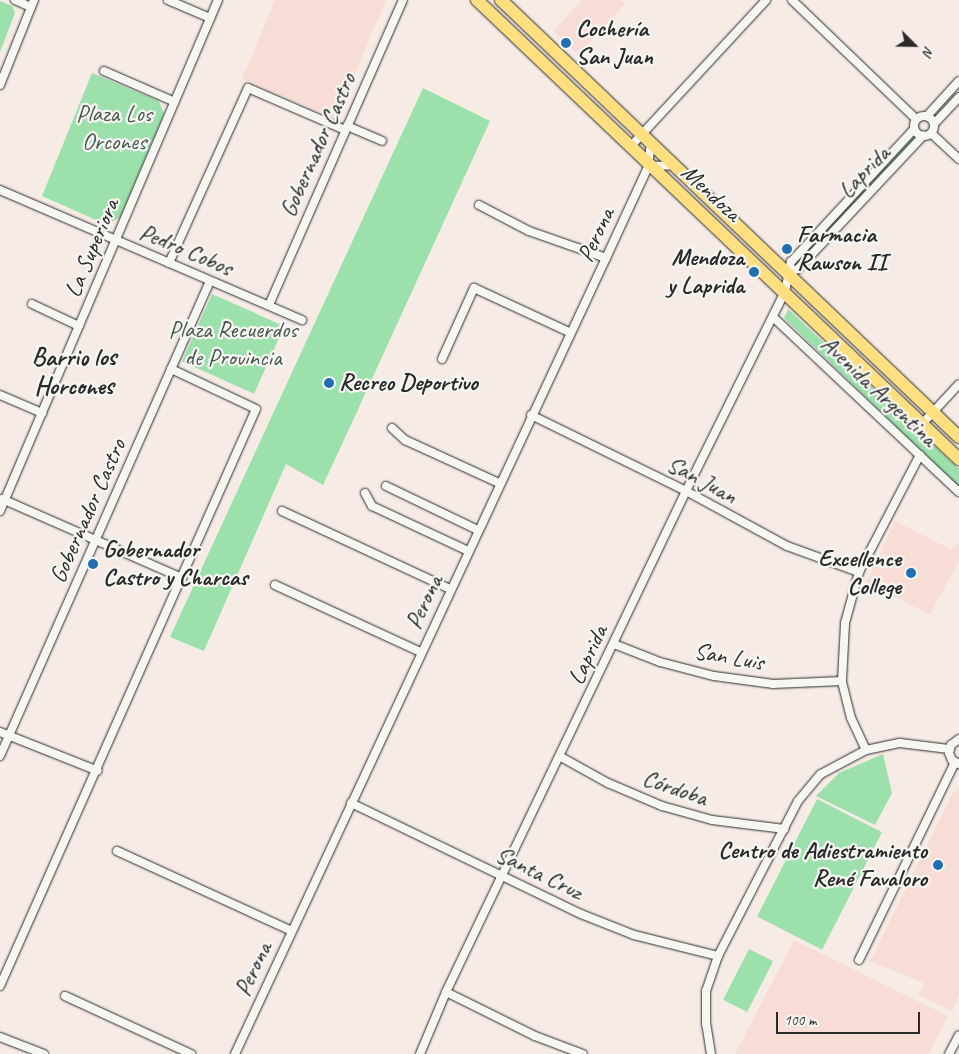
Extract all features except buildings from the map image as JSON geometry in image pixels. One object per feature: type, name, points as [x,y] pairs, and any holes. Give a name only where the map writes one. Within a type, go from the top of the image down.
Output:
[{"type":"main road","name":"Mendoza","points":[[500,0],[642,130],[651,143],[959,437]]},
{"type":"main road","name":"Mendoza","points":[[485,3],[650,165],[959,459]]},
{"type":"street","points":[[0,85],[33,4],[15,0]]},
{"type":"street","points":[[168,0],[210,18]]},
{"type":"street","name":"La Superiora","points":[[0,511],[2,500],[42,412],[218,0]]},
{"type":"street","name":"Gobernador Castro","points":[[269,306],[403,0]]},
{"type":"street","points":[[631,146],[642,130],[766,0]]},
{"type":"street","points":[[792,0],[916,119]]},
{"type":"street","points":[[104,72],[175,102]]},
{"type":"street","points":[[916,119],[927,116],[959,81]]},
{"type":"street","points":[[169,263],[248,88],[346,128],[382,140]]},
{"type":"street","points":[[931,133],[934,124],[959,97]]},
{"type":"street","points":[[927,116],[934,124]]},
{"type":"street","points":[[916,119],[914,129],[923,136],[931,133]]},
{"type":"street","points":[[614,129],[642,130]]},
{"type":"street","name":"Laprida","points":[[420,1054],[446,992],[561,756],[686,491],[785,292],[790,262],[914,129]]},
{"type":"street","points":[[931,133],[959,159]]},
{"type":"street","name":"Laprida","points":[[788,272],[798,269],[923,136]]},
{"type":"street","name":"Perona","points":[[235,1054],[569,332],[650,165],[651,143]]},
{"type":"street","points":[[650,165],[675,165]]},
{"type":"street","name":"Pedro Cobos","points":[[0,190],[302,320]]},
{"type":"street","points":[[480,205],[529,231],[606,258]]},
{"type":"street","name":"Gobernador Castro","points":[[0,756],[210,281]]},
{"type":"street","points":[[442,359],[474,288],[569,332]]},
{"type":"street","points":[[32,304],[79,326]]},
{"type":"street","name":"Avenida Argentina","points":[[773,317],[959,492]]},
{"type":"street","points":[[0,986],[98,771],[256,409],[171,369]]},
{"type":"street","points":[[922,424],[959,384]]},
{"type":"street","points":[[0,395],[42,412]]},
{"type":"street","name":"San Juan","points":[[531,416],[686,491],[788,546],[859,572]]},
{"type":"street","points":[[392,428],[406,440],[499,483]]},
{"type":"street","points":[[866,750],[851,718],[842,681],[845,623],[859,572],[920,455]]},
{"type":"street","points":[[386,486],[478,530]]},
{"type":"street","points":[[365,493],[372,506],[468,551]]},
{"type":"street","points":[[2,500],[182,578]]},
{"type":"street","points":[[282,511],[450,589]]},
{"type":"street","points":[[275,585],[421,652]]},
{"type":"street","name":"San Luis","points":[[614,644],[660,662],[714,676],[773,684],[842,681]]},
{"type":"street","points":[[0,732],[98,771]]},
{"type":"street","points":[[710,1054],[706,1024],[706,991],[718,956],[798,801],[821,774],[866,750],[900,743],[949,748],[959,739]]},
{"type":"street","points":[[859,960],[957,763],[950,757],[949,748]]},
{"type":"street","name":"Córdoba","points":[[561,756],[608,783],[662,806],[712,820],[784,829]]},
{"type":"street","name":"Santa Cruz","points":[[351,803],[580,914],[634,935],[718,956]]},
{"type":"street","points":[[117,851],[292,931]]},
{"type":"street","points":[[446,992],[536,1036],[583,1054]]},
{"type":"street","points":[[64,996],[191,1054]]},
{"type":"street","points":[[949,1054],[959,1036]]},
{"type":"street","points":[[0,1037],[44,1054]]},
{"type":"shaded area","points":[[275,0],[386,0],[336,119],[242,79]]},
{"type":"shaded area","points":[[582,0],[621,0],[625,4],[578,55],[553,31]]},
{"type":"shaded area","name":"Excellence College","points":[[895,521],[950,549],[959,543],[959,560],[930,615],[866,582]]},
{"type":"shaded area","name":"Centro de Adiestramiento René Favaloro","points":[[959,787],[959,996],[952,1011],[918,995],[924,983],[870,961],[953,793]]},
{"type":"shaded area","points":[[794,940],[948,1016],[929,1054],[735,1054]]},
{"type":"green space","points":[[0,1],[12,6],[15,13],[0,52]]},
{"type":"green space","name":"Plaza Los Orcones","points":[[92,73],[159,101],[164,114],[120,218],[105,224],[42,196]]},
{"type":"green space","name":"Recreo Deportivo","points":[[423,88],[490,121],[355,416],[323,485],[286,464],[204,651],[170,637]]},
{"type":"green space","points":[[912,137],[914,139],[801,258],[801,256]]},
{"type":"green space","name":"Plaza Recuerdos de Provincia","points":[[212,294],[284,326],[254,394],[182,362]]},
{"type":"green space","points":[[788,309],[959,469],[959,487],[784,318]]},
{"type":"green space","points":[[883,754],[892,793],[875,825],[816,796],[839,773]]},
{"type":"green space","points":[[817,799],[882,832],[822,950],[757,917]]},
{"type":"green space","points":[[749,949],[773,961],[747,1012],[723,1000]]},
{"type":"place","name":"Cochería San Juan","points":[[566,43]]},
{"type":"place","name":"Farmacia Rawson II","points":[[787,249]]},
{"type":"place","name":"Mendoza y Laprida","points":[[754,272]]},
{"type":"place","name":"Recreo Deportivo","points":[[329,383]]},
{"type":"place","name":"Gobernador Castro y Charcas","points":[[93,564]]},
{"type":"place","name":"Excellence College","points":[[911,573]]},
{"type":"place","name":"Centro de Adiestramiento René Favaloro","points":[[938,865]]},
{"type":"district","name":"Barrio los Horcones","points":[[74,372]]}]
